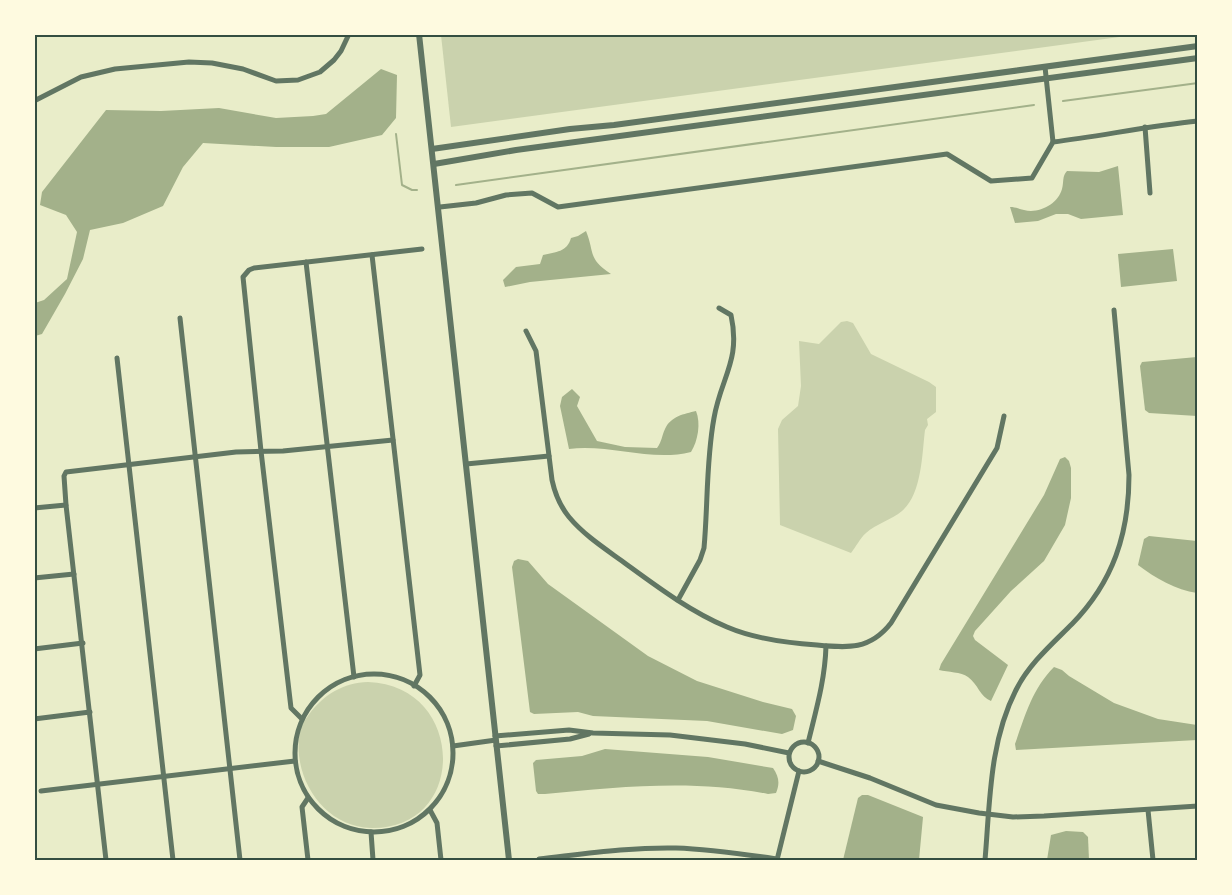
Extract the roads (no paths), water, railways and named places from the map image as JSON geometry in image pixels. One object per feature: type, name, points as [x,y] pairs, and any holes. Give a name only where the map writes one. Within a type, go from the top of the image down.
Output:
[{"type":"street","points":[[34,101],[81,77],[115,69],[189,62],[206,62],[243,69],[276,81],[298,80],[320,72],[334,60],[349,34]]},
{"type":"street","points":[[419,34],[440,207],[448,312],[509,861]]},
{"type":"street","points":[[432,149],[1197,46]]},
{"type":"street","points":[[434,164],[516,150],[1197,58]]},
{"type":"street","points":[[440,207],[476,203],[506,195],[532,193],[558,207],[947,154],[992,181],[1032,177],[1053,142],[1045,67]]},
{"type":"street","points":[[1053,142],[1197,121]]},
{"type":"street","points":[[1145,127],[1150,193]]},
{"type":"street","points":[[302,718],[291,708],[242,281],[246,273],[254,268],[422,249]]},
{"type":"street","points":[[372,255],[420,675],[414,686]]},
{"type":"street","points":[[306,262],[354,677]]},
{"type":"street","points":[[678,600],[704,548],[710,442],[714,416],[735,346],[731,315],[719,308]]},
{"type":"street","points":[[985,861],[998,736],[1016,690],[1034,664],[1092,601],[1104,584],[1115,561],[1125,528],[1129,502],[1129,475],[1114,310]]},
{"type":"street","points":[[180,318],[240,861]]},
{"type":"street","points":[[526,331],[536,351],[556,495],[569,516],[585,533],[678,600],[726,627],[756,637],[795,644],[858,646],[881,635],[997,448],[1004,416]]},
{"type":"street","points":[[117,358],[173,861]]},
{"type":"street","points":[[106,861],[66,505],[64,476],[66,472],[195,456],[393,440]]},
{"type":"street","points":[[466,464],[549,456]]},
{"type":"street","points":[[34,508],[66,505]]},
{"type":"street","points":[[34,578],[74,574]]},
{"type":"street","points":[[34,649],[83,643]]},
{"type":"street","points":[[808,743],[822,690],[826,646]]},
{"type":"street","points":[[386,676],[414,686],[432,700],[449,729],[453,746],[448,782],[430,810],[402,826],[371,832],[340,825],[325,815],[308,798],[295,761],[295,736],[302,718],[312,703],[332,686],[354,677],[386,676]]},
{"type":"street","points":[[34,719],[90,712]]},
{"type":"street","points":[[453,746],[569,730],[593,733],[670,735],[745,744],[789,753]]},
{"type":"street","points":[[496,741],[570,739],[593,733]]},
{"type":"street","points":[[789,753],[797,744],[808,743]]},
{"type":"street","points":[[789,753],[791,765],[799,771],[813,769],[818,761],[817,752],[808,743]]},
{"type":"street","points":[[40,790],[295,761]]},
{"type":"street","points":[[818,761],[870,778],[936,805],[989,814],[1033,816],[1197,806]]},
{"type":"street","points":[[539,859],[675,848],[777,860],[799,771]]},
{"type":"street","points":[[308,798],[302,807],[308,861]]},
{"type":"street","points":[[430,810],[437,823],[441,861]]},
{"type":"street","points":[[1148,810],[1153,861]]},
{"type":"street","points":[[371,832],[373,861]]},
{"type":"street","points":[[594,853],[595,861]]},
{"type":"waterway","points":[[1063,101],[1198,83]]},
{"type":"waterway","points":[[456,185],[1034,105]]},
{"type":"waterway","points":[[396,134],[402,185],[417,190]]}]
